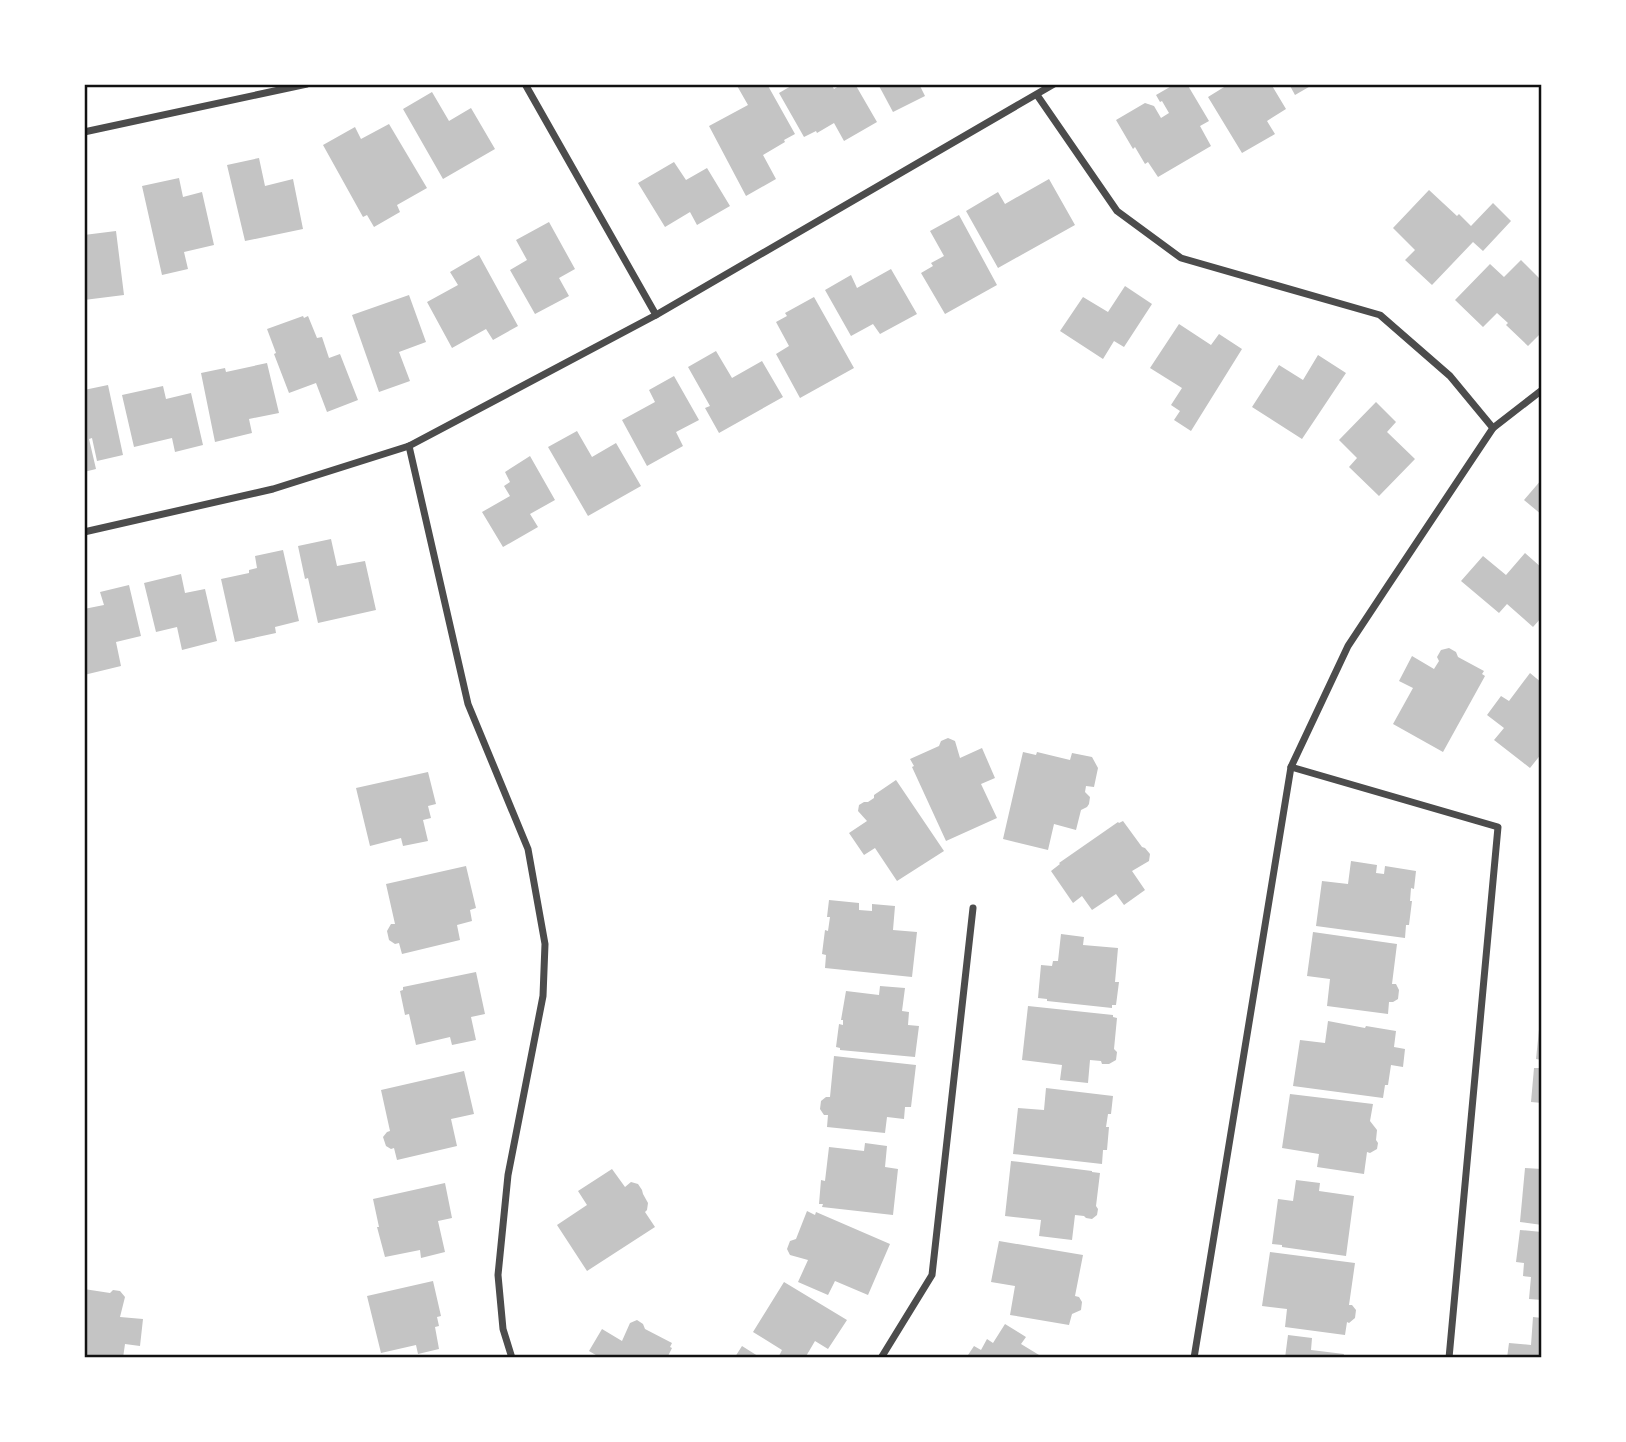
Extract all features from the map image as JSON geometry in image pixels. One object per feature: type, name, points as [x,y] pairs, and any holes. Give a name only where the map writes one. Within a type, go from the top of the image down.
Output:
[{"type":"street","points":[[84,132],[307,84]]},
{"type":"street","points":[[526,84],[656,315]]},
{"type":"street","points":[[84,533],[273,489],[409,446],[656,315],[1054,84]]},
{"type":"street","points":[[1037,95],[1117,211],[1181,258],[1380,315],[1450,376],[1493,428]]},
{"type":"street","points":[[1194,1358],[1291,767],[1348,646],[1493,428],[1542,390]]},
{"type":"street","points":[[409,446],[468,704],[527,849],[545,944],[543,996],[508,1175],[498,1275],[503,1329],[512,1358]]},
{"type":"street","points":[[1291,767],[1498,827],[1449,1358]]},
{"type":"street","points":[[881,1358],[932,1275],[973,908]]},
{"type":"building","points":[[736,84],[767,84],[795,134],[763,155],[776,179],[746,196],[709,126],[748,105]]},
{"type":"building","points":[[790,84],[831,84],[834,89],[842,84],[855,84],[877,122],[844,141],[834,123],[804,137],[779,93],[791,86]]},
{"type":"building","points":[[878,84],[919,84],[925,96],[893,112]]},
{"type":"building","points":[[1175,84],[1187,84],[1209,121],[1200,126],[1211,146],[1158,177],[1148,162],[1145,164],[1135,147],[1133,149],[1116,120],[1145,103],[1154,106],[1161,118],[1169,113],[1156,95]]},
{"type":"building","points":[[1229,84],[1271,84],[1286,109],[1267,121],[1275,134],[1242,153],[1208,97]]},
{"type":"building","points":[[1289,84],[1314,84],[1295,95]]},
{"type":"building","points":[[432,92],[449,121],[471,108],[495,149],[443,179],[403,109]]},
{"type":"building","points":[[389,124],[427,188],[397,205],[400,212],[374,227],[367,215],[363,217],[323,145],[355,127],[361,139]]},
{"type":"building","points":[[259,158],[265,186],[293,179],[303,229],[245,241],[227,165]]},
{"type":"building","points":[[674,162],[686,180],[707,168],[730,206],[697,225],[690,212],[665,227],[638,183]]},
{"type":"building","points":[[179,178],[183,197],[202,192],[214,245],[184,252],[188,269],[162,275],[142,186]]},
{"type":"building","points":[[1049,179],[1075,225],[998,268],[966,211],[998,192],[1005,204]]},
{"type":"building","points":[[1429,190],[1471,226],[1493,203],[1511,221],[1483,251],[1473,242],[1432,285],[1405,260],[1415,250],[1393,228]]},
{"type":"building","points":[[959,215],[997,285],[945,314],[921,273],[944,256],[930,231]]},
{"type":"building","points":[[549,222],[575,269],[559,278],[569,296],[535,314],[510,270],[527,260],[516,240]]},
{"type":"building","points":[[116,231],[124,295],[84,300],[84,235]]},
{"type":"building","points":[[479,255],[518,326],[493,340],[486,329],[452,348],[427,302],[458,285],[450,272]]},
{"type":"building","points":[[1521,260],[1542,281],[1542,332],[1528,346],[1497,313],[1483,327],[1455,300],[1490,264],[1504,277]]},
{"type":"building","points":[[891,269],[917,314],[880,334],[873,324],[851,336],[825,290],[851,275],[857,288]]},
{"type":"building","points":[[1125,286],[1152,304],[1124,347],[1114,341],[1103,359],[1060,331],[1083,297],[1108,312]]},
{"type":"building","points":[[409,295],[426,342],[399,352],[410,381],[379,392],[352,315]]},
{"type":"building","points":[[814,297],[854,368],[800,398],[776,354],[789,346],[776,322],[787,316],[785,313]]},
{"type":"building","points":[[308,316],[317,338],[322,337],[329,358],[340,354],[358,400],[327,412],[316,383],[289,393],[267,329]]},
{"type":"building","points":[[1179,324],[1211,345],[1219,334],[1242,349],[1191,431],[1174,420],[1180,411],[1171,405],[1182,388],[1150,368]]},
{"type":"building","points":[[716,351],[732,378],[762,361],[783,397],[719,433],[705,408],[710,406],[688,367]]},
{"type":"building","points":[[1318,355],[1346,373],[1302,439],[1252,407],[1279,365],[1303,380]]},
{"type":"building","points":[[267,363],[279,413],[249,419],[252,433],[215,442],[201,373],[225,368],[226,372]]},
{"type":"building","points":[[674,376],[699,420],[676,432],[683,446],[647,466],[622,420],[655,402],[649,390]]},
{"type":"building","points":[[108,385],[123,455],[97,461],[92,438],[89,439],[96,469],[84,472],[84,390]]},
{"type":"building","points":[[163,386],[166,399],[191,393],[203,445],[175,452],[172,438],[134,447],[122,395]]},
{"type":"building","points":[[1376,402],[1396,422],[1387,432],[1415,459],[1379,496],[1349,467],[1357,458],[1339,440]]},
{"type":"building","points":[[577,431],[592,457],[616,443],[641,486],[588,516],[548,447]]},
{"type":"building","points":[[530,456],[555,500],[530,514],[538,527],[503,547],[482,512],[510,496],[504,486],[510,482],[505,472]]},
{"type":"building","points":[[1542,479],[1542,515],[1524,500]]},
{"type":"building","points":[[331,539],[337,566],[365,561],[376,610],[318,623],[298,546]]},
{"type":"building","points":[[283,550],[299,621],[275,627],[276,633],[235,642],[221,579],[249,573],[249,570],[257,568],[255,556]]},
{"type":"building","points":[[1525,553],[1542,568],[1542,617],[1533,627],[1507,604],[1499,613],[1461,581],[1483,556],[1506,575]]},
{"type":"building","points":[[181,574],[185,593],[205,589],[217,641],[182,650],[177,627],[156,632],[144,583]]},
{"type":"building","points":[[129,585],[141,636],[116,642],[121,666],[84,675],[84,609],[104,605],[100,592]]},
{"type":"building","points":[[1449,648],[1456,652],[1458,657],[1484,671],[1482,674],[1485,676],[1443,752],[1393,724],[1413,688],[1399,681],[1412,656],[1434,669],[1441,650]]},
{"type":"building","points":[[1530,673],[1542,683],[1542,753],[1530,768],[1494,740],[1504,728],[1487,715],[1501,696],[1509,701]]},
{"type":"building","points":[[948,738],[955,741],[960,758],[982,748],[995,778],[981,784],[997,818],[946,841],[910,759],[939,746],[941,741]]},
{"type":"building","points":[[1023,752],[1036,755],[1037,752],[1070,760],[1072,753],[1092,757],[1098,768],[1094,787],[1086,786],[1085,792],[1090,797],[1089,804],[1081,810],[1076,830],[1054,824],[1048,850],[1003,839]]},
{"type":"building","points":[[428,772],[436,804],[428,806],[431,818],[423,820],[428,841],[403,846],[401,838],[370,846],[356,788]]},
{"type":"building","points":[[896,780],[944,851],[897,881],[875,848],[864,855],[849,833],[867,821],[858,811],[859,805],[874,798],[874,795]]},
{"type":"building","points":[[1123,821],[1150,854],[1149,861],[1132,871],[1145,890],[1124,905],[1116,894],[1092,910],[1082,896],[1073,903],[1051,871]]},
{"type":"building","points":[[1351,861],[1377,865],[1376,873],[1384,874],[1385,866],[1416,871],[1414,889],[1411,888],[1412,901],[1405,938],[1316,926],[1322,881],[1348,884]]},
{"type":"building","points":[[466,866],[476,908],[470,910],[472,921],[457,925],[460,940],[402,954],[399,943],[395,944],[389,940],[387,931],[391,924],[395,924],[386,884]]},
{"type":"building","points":[[829,900],[859,903],[859,910],[872,911],[872,904],[895,906],[893,930],[917,932],[912,977],[825,968],[826,955],[822,954],[825,930],[828,931],[830,917],[827,917]]},
{"type":"building","points":[[1313,932],[1397,944],[1392,984],[1396,984],[1399,990],[1398,999],[1389,1002],[1388,1014],[1327,1006],[1330,979],[1307,976]]},
{"type":"building","points":[[1061,934],[1084,937],[1083,945],[1118,948],[1115,982],[1119,982],[1116,1005],[1112,1005],[1112,1008],[1038,998],[1041,965],[1052,966],[1053,961],[1058,961]]},
{"type":"building","points":[[476,972],[485,1014],[471,1017],[476,1040],[452,1045],[450,1037],[416,1045],[409,1014],[405,1015],[400,991],[403,987]]},
{"type":"building","points":[[880,986],[905,988],[902,1011],[909,1012],[908,1025],[919,1026],[915,1057],[840,1050],[836,1047],[839,1024],[843,1025],[841,1020],[846,991],[879,995]]},
{"type":"building","points":[[1028,1006],[1113,1015],[1117,1018],[1114,1049],[1117,1052],[1116,1060],[1102,1064],[1101,1061],[1090,1060],[1088,1083],[1060,1080],[1062,1065],[1022,1060]]},
{"type":"building","points":[[1542,1020],[1542,1060],[1536,1059]]},
{"type":"building","points":[[1328,1021],[1396,1031],[1394,1047],[1405,1049],[1403,1067],[1391,1065],[1383,1098],[1293,1086],[1300,1040],[1325,1043]]},
{"type":"building","points":[[834,1056],[916,1065],[911,1107],[905,1107],[904,1119],[887,1117],[885,1133],[827,1127],[828,1115],[824,1115],[820,1109],[821,1101],[830,1097]]},
{"type":"building","points":[[1534,1068],[1542,1068],[1542,1103],[1531,1102]]},
{"type":"building","points":[[464,1071],[474,1114],[451,1119],[457,1146],[397,1160],[394,1148],[386,1146],[383,1137],[390,1131],[381,1090]]},
{"type":"building","points":[[1046,1088],[1113,1096],[1106,1127],[1109,1127],[1107,1150],[1103,1150],[1102,1164],[1013,1154],[1018,1108],[1044,1110]]},
{"type":"building","points":[[1290,1094],[1373,1104],[1370,1121],[1377,1130],[1378,1143],[1377,1149],[1367,1152],[1364,1174],[1317,1167],[1319,1154],[1282,1148]]},
{"type":"building","points":[[865,1143],[887,1146],[885,1167],[898,1169],[893,1215],[822,1207],[823,1204],[819,1204],[821,1180],[825,1181],[829,1147],[864,1151]]},
{"type":"building","points":[[1011,1161],[1100,1173],[1097,1215],[1092,1219],[1075,1215],[1072,1240],[1039,1236],[1041,1220],[1005,1216]]},
{"type":"building","points":[[1525,1168],[1542,1169],[1542,1225],[1520,1222]]},
{"type":"building","points":[[612,1169],[625,1187],[631,1182],[638,1184],[648,1203],[645,1212],[655,1227],[587,1271],[557,1225],[587,1205],[578,1191]]},
{"type":"building","points":[[1296,1180],[1320,1183],[1319,1191],[1354,1196],[1346,1256],[1272,1244],[1278,1199],[1293,1201]]},
{"type":"building","points":[[445,1183],[452,1218],[438,1221],[445,1252],[421,1258],[420,1250],[385,1257],[373,1199]]},
{"type":"building","points":[[807,1211],[815,1215],[816,1212],[890,1244],[868,1295],[835,1281],[828,1295],[798,1282],[808,1260],[790,1255],[787,1249],[790,1241],[796,1239]]},
{"type":"building","points":[[1520,1230],[1542,1232],[1542,1300],[1529,1299],[1531,1277],[1523,1276],[1524,1263],[1516,1262]]},
{"type":"building","points":[[999,1241],[1083,1255],[1075,1296],[1082,1302],[1081,1310],[1072,1314],[1069,1325],[1010,1315],[1015,1286],[991,1282]]},
{"type":"building","points":[[1270,1252],[1355,1263],[1349,1305],[1356,1310],[1355,1318],[1347,1322],[1345,1335],[1285,1327],[1287,1309],[1262,1306]]},
{"type":"building","points":[[433,1281],[441,1316],[437,1317],[439,1326],[435,1327],[439,1349],[418,1354],[416,1345],[381,1353],[367,1296]]},
{"type":"building","points":[[784,1282],[847,1320],[828,1349],[815,1341],[805,1358],[778,1358],[782,1350],[753,1332]]},
{"type":"building","points":[[84,1289],[110,1293],[113,1290],[120,1291],[125,1297],[120,1317],[143,1319],[140,1346],[125,1344],[123,1358],[84,1358]]},
{"type":"building","points":[[1533,1317],[1542,1318],[1542,1358],[1507,1358],[1509,1343],[1531,1345]]},
{"type":"building","points":[[637,1320],[645,1329],[672,1343],[667,1358],[601,1358],[589,1351],[602,1329],[622,1341],[630,1323]]},
{"type":"building","points":[[1005,1324],[1026,1337],[1021,1344],[1044,1358],[966,1358],[974,1346],[981,1350],[987,1339],[993,1343]]},
{"type":"building","points":[[1288,1335],[1312,1338],[1311,1350],[1344,1354],[1343,1358],[1285,1358]]},
{"type":"building","points":[[742,1346],[761,1358],[723,1358],[731,1355],[735,1357]]}]
